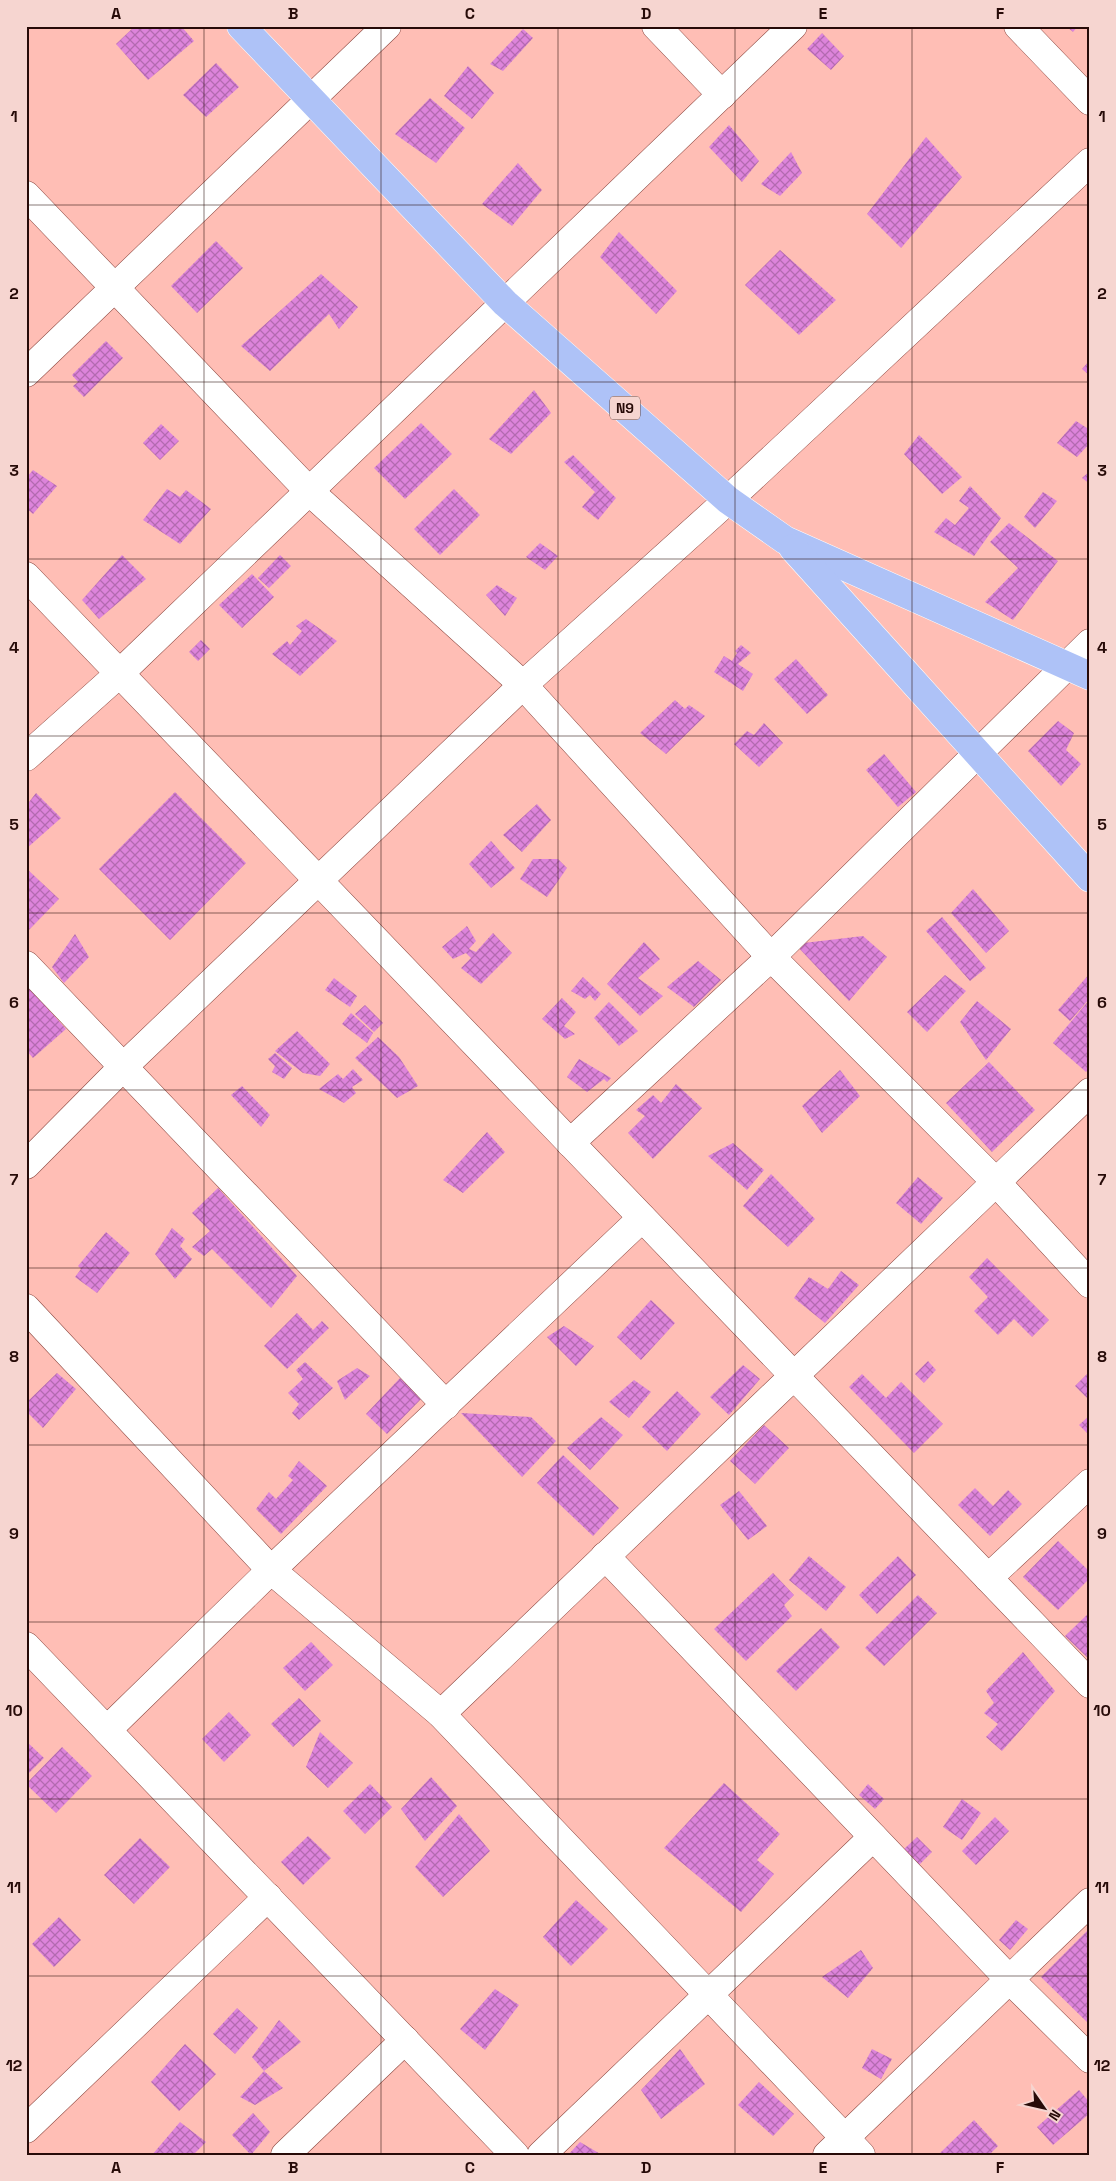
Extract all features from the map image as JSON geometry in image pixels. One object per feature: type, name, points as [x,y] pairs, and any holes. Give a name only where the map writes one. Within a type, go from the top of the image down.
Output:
[{"type":"main road","name":"N9","points":[[241,26],[505,303],[728,500],[785,540],[1078,671]]},
{"type":"main road","points":[[785,540],[979,752],[1090,878]]},
{"type":"street","points":[[26,372],[387,26]]},
{"type":"street","points":[[656,26],[722,95]]},
{"type":"street","points":[[26,757],[120,673],[793,26]]},
{"type":"street","points":[[1018,26],[1090,102]]},
{"type":"street","points":[[26,1165],[123,1066],[523,685],[728,500],[1090,162]]},
{"type":"street","points":[[26,195],[309,491],[523,685],[771,957],[996,1182],[1090,1284]]},
{"type":"street","points":[[26,576],[1090,1684]]},
{"type":"street","points":[[570,1143],[771,957],[979,752],[1078,671],[1090,643]]},
{"type":"street","points":[[26,966],[446,1405]]},
{"type":"street","points":[[441,1714],[1090,1092]]},
{"type":"street","points":[[107,1730],[271,1570],[642,1218]]},
{"type":"street","points":[[26,1308],[271,1570],[441,1714],[709,1994],[844,2149],[1009,1979],[1090,1902]]},
{"type":"street","points":[[988,1578],[1090,1483]]},
{"type":"street","points":[[606,1556],[1009,1979],[1090,2059]]},
{"type":"street","points":[[26,1646],[515,2155]]},
{"type":"street","points":[[541,2155],[873,1837]]},
{"type":"street","points":[[26,2129],[268,1897]]},
{"type":"street","points":[[285,2155],[405,2040]]},
{"type":"building","points":[[135,26],[181,26],[194,41],[148,80],[116,44]]},
{"type":"building","points":[[1066,26],[1078,26],[1073,32]]},
{"type":"building","points":[[523,29],[533,38],[503,71],[490,64]]},
{"type":"building","points":[[822,33],[844,56],[831,70],[807,49]]},
{"type":"building","points":[[216,63],[239,87],[206,117],[183,95]]},
{"type":"building","points":[[468,66],[494,93],[472,119],[444,96]]},
{"type":"building","points":[[430,98],[465,128],[436,163],[395,134]]},
{"type":"building","points":[[729,125],[759,161],[742,182],[709,147]]},
{"type":"building","points":[[926,137],[962,177],[901,248],[867,214]]},
{"type":"building","points":[[791,152],[802,173],[780,196],[761,184]]},
{"type":"building","points":[[518,163],[542,190],[512,226],[482,204]]},
{"type":"building","points":[[619,232],[677,291],[656,314],[600,257]]},
{"type":"building","points":[[216,241],[243,268],[197,313],[171,286]]},
{"type":"building","points":[[780,250],[836,300],[799,335],[745,285]]},
{"type":"building","points":[[321,274],[358,307],[339,329],[329,314],[270,371],[241,346]]},
{"type":"building","points":[[106,341],[123,358],[84,397],[73,386],[78,382],[72,375]]},
{"type":"building","points":[[1090,360],[1090,376],[1082,369]]},
{"type":"building","points":[[534,390],[551,413],[511,454],[489,439]]},
{"type":"building","points":[[1076,421],[1090,430],[1090,443],[1077,457],[1057,443]]},
{"type":"building","points":[[421,423],[452,454],[405,499],[374,468]]},
{"type":"building","points":[[161,424],[179,441],[160,460],[143,443]]},
{"type":"building","points":[[919,435],[962,477],[942,494],[904,454]]},
{"type":"building","points":[[573,455],[616,498],[598,520],[582,507],[595,492],[564,462]]},
{"type":"building","points":[[33,470],[57,486],[33,514],[26,508],[26,478]]},
{"type":"building","points":[[1090,471],[1090,484],[1082,478]]},
{"type":"building","points":[[970,486],[1001,518],[974,556],[934,532],[946,518],[955,525],[969,508],[959,501]]},
{"type":"building","points":[[167,489],[180,497],[186,490],[211,509],[180,544],[143,520]]},
{"type":"building","points":[[454,489],[480,515],[440,555],[414,529]]},
{"type":"building","points":[[1043,492],[1057,501],[1035,528],[1024,517]]},
{"type":"building","points":[[1009,523],[1058,561],[1013,620],[985,602],[1018,568],[990,542]]},
{"type":"building","points":[[540,543],[558,556],[545,570],[526,557]]},
{"type":"building","points":[[122,555],[146,579],[99,619],[82,600]]},
{"type":"building","points":[[280,555],[291,566],[269,588],[258,578]]},
{"type":"building","points":[[252,574],[274,597],[242,628],[219,605]]},
{"type":"building","points":[[497,585],[517,598],[505,616],[486,595]]},
{"type":"building","points":[[306,619],[337,641],[300,676],[272,654],[287,641],[290,645],[302,631],[296,626]]},
{"type":"building","points":[[201,640],[210,649],[198,661],[189,652]]},
{"type":"building","points":[[741,645],[751,653],[738,664],[753,674],[743,691],[714,672],[724,656],[732,661],[737,653],[735,651]]},
{"type":"building","points":[[796,659],[828,695],[807,714],[774,679]]},
{"type":"building","points":[[675,700],[685,709],[689,705],[705,716],[666,754],[640,733]]},
{"type":"building","points":[[1058,721],[1074,733],[1066,750],[1081,764],[1061,786],[1028,751]]},
{"type":"building","points":[[764,723],[783,743],[759,767],[734,744],[747,731],[754,735]]},
{"type":"building","points":[[884,754],[916,792],[898,807],[866,770]]},
{"type":"building","points":[[175,792],[246,863],[170,940],[99,869]]},
{"type":"building","points":[[36,793],[61,818],[26,849],[26,815],[29,813],[26,812],[26,806]]},
{"type":"building","points":[[537,804],[551,820],[522,852],[503,835]]},
{"type":"building","points":[[491,841],[515,868],[491,888],[469,864]]},
{"type":"building","points":[[533,859],[558,859],[567,868],[547,897],[520,879]]},
{"type":"building","points":[[26,868],[59,899],[26,933]]},
{"type":"building","points":[[973,889],[1009,931],[986,953],[951,913]]},
{"type":"building","points":[[942,917],[986,968],[970,981],[926,931]]},
{"type":"building","points":[[467,926],[476,941],[469,949],[476,952],[493,933],[512,953],[481,984],[461,968],[471,958],[466,953],[453,959],[442,947]]},
{"type":"building","points":[[75,934],[89,957],[64,983],[52,967]]},
{"type":"building","points":[[863,936],[887,957],[849,1001],[795,944]]},
{"type":"building","points":[[644,942],[660,959],[638,978],[663,996],[640,1016],[607,984]]},
{"type":"building","points":[[698,961],[721,980],[694,1007],[667,987]]},
{"type":"building","points":[[1090,973],[1090,998],[1070,1021],[1058,1010]]},
{"type":"building","points":[[945,975],[966,991],[927,1032],[907,1012]]},
{"type":"building","points":[[583,977],[601,994],[595,1001],[590,995],[585,999],[571,991]]},
{"type":"building","points":[[334,978],[357,996],[350,1007],[325,990]]},
{"type":"building","points":[[26,984],[66,1029],[33,1058],[26,1050]]},
{"type":"building","points":[[562,998],[576,1012],[564,1026],[575,1034],[565,1039],[542,1019]]},
{"type":"building","points":[[1090,999],[1090,1068],[1086,1072],[1053,1043]]},
{"type":"building","points":[[977,1001],[1011,1029],[986,1060],[960,1022]]},
{"type":"building","points":[[609,1002],[638,1031],[619,1046],[594,1018]]},
{"type":"building","points":[[365,1005],[383,1023],[374,1032],[355,1014]]},
{"type":"building","points":[[351,1013],[373,1033],[367,1043],[342,1024]]},
{"type":"building","points":[[297,1031],[330,1064],[320,1076],[303,1073],[275,1051]]},
{"type":"building","points":[[378,1037],[399,1057],[418,1086],[397,1098],[355,1058]]},
{"type":"building","points":[[275,1053],[292,1068],[284,1079],[272,1072],[275,1066],[268,1059]]},
{"type":"building","points":[[579,1059],[611,1078],[607,1082],[604,1079],[587,1092],[567,1077]]},
{"type":"building","points":[[989,1062],[1035,1110],[992,1152],[946,1103]]},
{"type":"building","points":[[353,1069],[363,1080],[352,1087],[356,1093],[344,1103],[319,1089],[338,1074],[343,1079]]},
{"type":"building","points":[[840,1070],[860,1096],[822,1133],[802,1106]]},
{"type":"building","points":[[676,1084],[702,1108],[653,1159],[628,1133],[645,1116],[636,1110],[653,1095],[661,1103]]},
{"type":"building","points":[[242,1086],[270,1115],[261,1127],[231,1095]]},
{"type":"building","points":[[487,1132],[505,1152],[463,1193],[443,1180]]},
{"type":"building","points":[[733,1143],[764,1170],[747,1190],[708,1156]]},
{"type":"building","points":[[771,1174],[815,1219],[788,1247],[743,1206]]},
{"type":"building","points":[[918,1177],[943,1198],[921,1224],[896,1203]]},
{"type":"building","points":[[218,1188],[297,1276],[271,1308],[212,1249],[204,1256],[192,1247],[210,1231],[192,1213]]},
{"type":"building","points":[[172,1228],[185,1239],[180,1246],[192,1259],[175,1279],[155,1254]]},
{"type":"building","points":[[106,1232],[130,1253],[97,1293],[75,1277],[81,1269],[78,1266]]},
{"type":"building","points":[[987,1258],[1049,1320],[1032,1337],[1014,1319],[998,1335],[974,1311],[988,1297],[969,1277]]},
{"type":"building","points":[[841,1271],[859,1285],[825,1323],[794,1298],[809,1277],[828,1289]]},
{"type":"building","points":[[651,1300],[675,1323],[641,1360],[617,1337]]},
{"type":"building","points":[[297,1313],[313,1330],[322,1321],[329,1328],[287,1369],[264,1346]]},
{"type":"building","points":[[564,1326],[594,1346],[576,1366],[547,1337]]},
{"type":"building","points":[[928,1361],[936,1370],[924,1383],[915,1374]]},
{"type":"building","points":[[305,1362],[333,1388],[299,1420],[292,1413],[299,1404],[288,1393],[303,1379],[296,1370]]},
{"type":"building","points":[[743,1365],[760,1379],[729,1415],[710,1397]]},
{"type":"building","points":[[357,1368],[370,1376],[345,1400],[337,1381]]},
{"type":"building","points":[[1090,1371],[1090,1401],[1075,1386]]},
{"type":"building","points":[[57,1373],[76,1389],[43,1428],[26,1411],[26,1403]]},
{"type":"building","points":[[862,1374],[886,1398],[901,1382],[943,1424],[914,1453],[849,1387]]},
{"type":"building","points":[[400,1378],[422,1398],[387,1434],[366,1414]]},
{"type":"building","points":[[634,1380],[651,1392],[629,1418],[609,1402]]},
{"type":"building","points":[[677,1391],[701,1414],[667,1451],[642,1427]]},
{"type":"building","points":[[461,1413],[531,1417],[556,1441],[522,1477]]},
{"type":"building","points":[[1090,1415],[1090,1436],[1079,1425]]},
{"type":"building","points":[[601,1417],[623,1435],[590,1470],[567,1448]]},
{"type":"building","points":[[764,1425],[789,1448],[755,1484],[730,1461]]},
{"type":"building","points":[[563,1455],[619,1508],[593,1536],[537,1483]]},
{"type":"building","points":[[299,1461],[327,1486],[281,1534],[256,1509],[269,1492],[276,1499],[293,1480],[288,1476]]},
{"type":"building","points":[[975,1488],[993,1506],[1008,1490],[1022,1504],[990,1536],[958,1505]]},
{"type":"building","points":[[739,1491],[767,1526],[748,1540],[720,1505]]},
{"type":"building","points":[[1058,1541],[1090,1572],[1090,1578],[1058,1610],[1023,1577]]},
{"type":"building","points":[[809,1556],[846,1587],[826,1611],[789,1580]]},
{"type":"building","points":[[898,1556],[916,1575],[877,1614],[859,1595]]},
{"type":"building","points":[[773,1573],[794,1595],[784,1605],[792,1616],[746,1661],[714,1629]]},
{"type":"building","points":[[918,1595],[937,1613],[884,1666],[865,1648]]},
{"type":"building","points":[[1090,1612],[1090,1660],[1065,1636]]},
{"type":"building","points":[[821,1628],[840,1647],[796,1691],[776,1671]]},
{"type":"building","points":[[311,1642],[333,1665],[305,1691],[283,1668]]},
{"type":"building","points":[[1023,1652],[1055,1691],[1002,1751],[986,1737],[998,1724],[984,1713],[994,1703],[986,1691]]},
{"type":"building","points":[[299,1698],[321,1721],[293,1747],[271,1724]]},
{"type":"building","points":[[229,1712],[251,1735],[224,1762],[202,1739]]},
{"type":"building","points":[[320,1732],[353,1763],[328,1788],[306,1767]]},
{"type":"building","points":[[26,1741],[44,1758],[26,1776]]},
{"type":"building","points":[[62,1747],[92,1776],[56,1813],[26,1784]]},
{"type":"building","points":[[431,1777],[457,1806],[425,1841],[401,1809]]},
{"type":"building","points":[[724,1783],[780,1834],[757,1860],[774,1874],[741,1912],[664,1848]]},
{"type":"building","points":[[370,1784],[392,1807],[365,1834],[343,1811]]},
{"type":"building","points":[[868,1784],[884,1799],[875,1809],[859,1795]]},
{"type":"building","points":[[962,1799],[981,1813],[962,1840],[943,1827]]},
{"type":"building","points":[[459,1814],[490,1851],[443,1897],[415,1867]]},
{"type":"building","points":[[995,1817],[1009,1831],[976,1865],[962,1851]]},
{"type":"building","points":[[308,1836],[331,1858],[303,1885],[281,1862]]},
{"type":"building","points":[[917,1837],[932,1852],[919,1865],[904,1849]]},
{"type":"building","points":[[140,1838],[170,1867],[134,1904],[104,1875]]},
{"type":"building","points":[[576,1900],[608,1929],[571,1966],[543,1937]]},
{"type":"building","points":[[59,1917],[81,1940],[54,1967],[32,1944]]},
{"type":"building","points":[[1016,1920],[1028,1929],[1010,1950],[999,1940]]},
{"type":"building","points":[[1090,1928],[1090,2025],[1041,1977]]},
{"type":"building","points":[[861,1950],[873,1968],[848,1998],[822,1977]]},
{"type":"building","points":[[495,1989],[519,2005],[485,2050],[460,2029]]},
{"type":"building","points":[[237,2008],[258,2028],[235,2054],[213,2034]]},
{"type":"building","points":[[279,2020],[301,2042],[264,2071],[252,2057]]},
{"type":"building","points":[[185,2044],[216,2074],[179,2111],[151,2082]]},
{"type":"building","points":[[680,2049],[705,2084],[661,2119],[641,2090]]},
{"type":"building","points":[[872,2049],[892,2059],[881,2079],[862,2068]]},
{"type":"building","points":[[264,2071],[283,2088],[255,2105],[240,2097]]},
{"type":"building","points":[[759,2082],[794,2114],[773,2136],[738,2105]]},
{"type":"building","points":[[1079,2090],[1090,2103],[1090,2113],[1053,2145],[1037,2127]]},
{"type":"building","points":[[253,2113],[270,2132],[251,2155],[232,2135]]},
{"type":"building","points":[[974,2120],[998,2146],[989,2155],[938,2155]]},
{"type":"building","points":[[180,2122],[206,2142],[193,2155],[152,2155]]},
{"type":"building","points":[[580,2142],[602,2155],[568,2155]]}]
